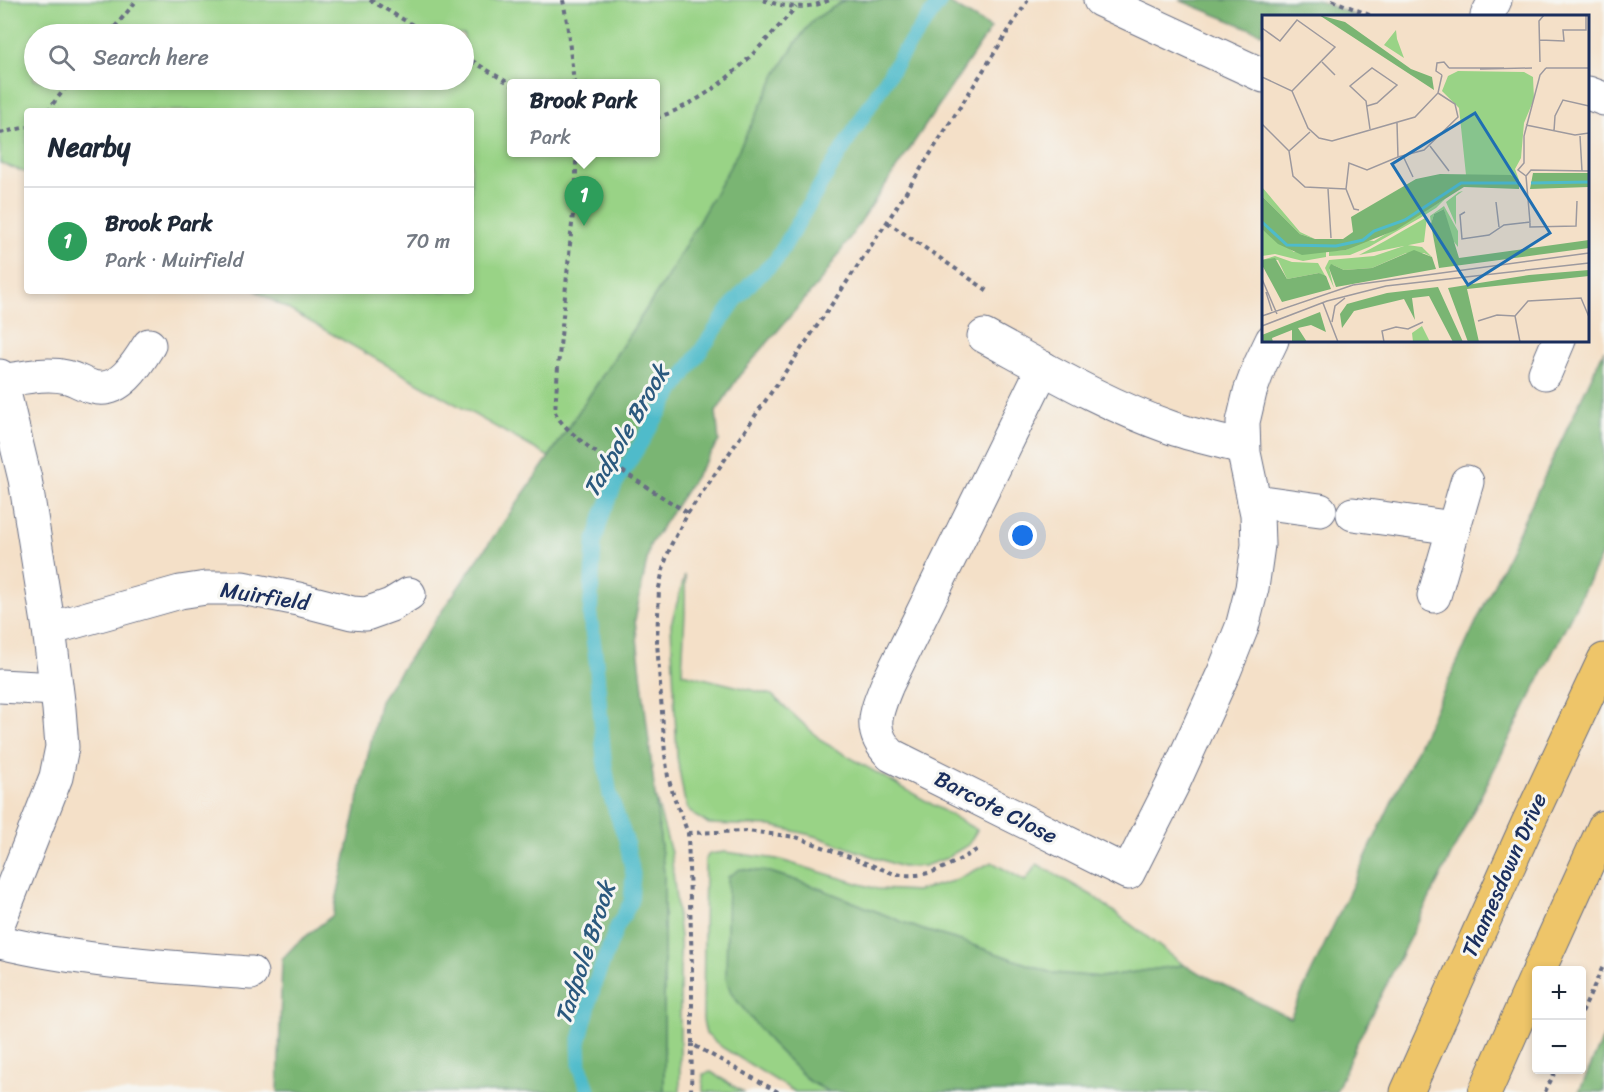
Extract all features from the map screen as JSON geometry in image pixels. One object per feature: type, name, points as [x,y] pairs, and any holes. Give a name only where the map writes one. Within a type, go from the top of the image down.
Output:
[{"type":"main road","name":"Thamesdown Drive","points":[[1407,1092],[1604,660]]},
{"type":"main road","points":[[1541,966],[1604,827]]},
{"type":"main road","points":[[1485,1092],[1532,986]]},
{"type":"street","points":[[1100,0],[1262,76]]},
{"type":"street","points":[[1488,15],[1495,0]]},
{"type":"street","points":[[1589,94],[1604,99]]},
{"type":"street","points":[[984,336],[1094,395],[1157,423],[1193,435],[1244,447]]},
{"type":"street","name":"Barcote Close","points":[[1043,368],[887,684],[876,711],[877,735],[883,747],[891,755],[1128,873],[1173,784],[1242,627],[1252,588],[1258,545],[1257,514],[1244,447],[1243,422],[1250,392],[1271,342]]},
{"type":"street","points":[[1545,373],[1558,342]]},
{"type":"street","points":[[0,919],[56,777],[62,747],[49,629],[25,479],[1,379],[50,375],[67,377],[94,388],[102,388],[126,377],[135,368],[149,345]]},
{"type":"street","points":[[1434,596],[1467,482]]},
{"type":"street","points":[[1254,501],[1320,510]]},
{"type":"street","points":[[1353,514],[1454,528]]},
{"type":"street","name":"Muirfield","points":[[49,629],[180,592],[206,588],[242,588],[352,613],[366,614],[391,605],[409,594]]},
{"type":"street","points":[[0,686],[56,689]]},
{"type":"street","points":[[0,942],[102,961],[251,973]]},
{"type":"path","points":[[117,24],[137,0]]},
{"type":"path","points":[[370,0],[411,24]]},
{"type":"path","points":[[562,0],[573,79]]},
{"type":"path","points":[[763,0],[796,7],[813,6],[830,0]]},
{"type":"path","points":[[691,1092],[692,957],[688,833],[668,777],[660,700],[657,624],[659,588],[664,565],[671,545],[688,513],[887,222],[1027,0]]},
{"type":"path","points":[[1332,0],[1370,15]]},
{"type":"path","points":[[660,116],[687,106],[716,87],[755,53],[796,7]]},
{"type":"path","points":[[474,62],[507,82]]},
{"type":"path","points":[[49,108],[64,90]]},
{"type":"path","points":[[0,133],[24,128]]},
{"type":"path","points":[[576,157],[576,183],[555,406],[557,418],[588,447],[688,513]]},
{"type":"path","points":[[887,222],[992,293],[993,299],[984,336]]},
{"type":"path","points":[[688,833],[747,831],[796,837],[896,874],[918,876],[937,871],[1004,836],[1015,816]]},
{"type":"path","points":[[1586,1002],[1604,964]]},
{"type":"path","points":[[692,1044],[778,1092]]},
{"type":"path","points":[[1545,1092],[1554,1074]]},
{"type":"green space","points":[[0,0],[845,0],[813,20],[795,44],[777,73],[731,165],[666,279],[549,457],[261,294],[474,294],[474,108],[24,108],[24,172],[0,163]]},
{"type":"green space","points":[[845,0],[944,0],[991,28],[822,279],[739,376],[716,412],[719,441],[650,545],[635,620],[664,873],[664,1092],[278,1092],[282,959],[296,944],[333,915],[380,700],[549,457],[666,279],[731,165],[777,73],[795,44],[813,20]]},
{"type":"green space","points":[[1179,0],[1316,0],[1354,15],[1262,15],[1262,34]]},
{"type":"green space","points":[[1604,350],[1604,550],[1355,1047],[1336,1092],[829,1092],[809,1081],[770,1042],[731,993],[726,978],[728,877],[740,869],[770,872],[816,887],[920,929],[1052,973],[1101,977],[1184,965],[1290,1018]]},
{"type":"green space","points":[[685,575],[682,673],[772,695],[823,742],[977,830],[968,845],[944,859],[924,866],[902,867],[815,836],[772,826],[709,824],[695,816],[688,809],[684,798],[677,757],[671,624]]},
{"type":"green space","points":[[655,795],[671,853],[680,938],[680,1092],[664,1092],[664,873]]},
{"type":"green space","points":[[725,852],[777,859],[877,889],[917,891],[953,881],[992,862],[1025,881],[1037,864],[1093,896],[1184,965],[1101,977],[1052,973],[920,929],[816,887],[770,872],[731,993],[770,1042],[809,1081],[829,1092],[795,1092],[723,1048],[706,1034],[703,1020],[705,860],[709,854]]},
{"type":"green space","points":[[1604,1036],[1604,1092],[1579,1092]]},
{"type":"green space","points":[[711,1072],[743,1092],[703,1092],[703,1074]]},
{"type":"waterway","name":"Tadpole Brook","points":[[589,1092],[580,1066],[579,1043],[595,982],[617,927],[631,902],[633,874],[626,840],[610,795],[604,759],[590,616],[594,544],[603,513],[616,483],[673,391],[735,301],[776,260],[902,54],[941,0]]},
{"type":"place","name":"Brook Park","points":[[584,226]]}]
